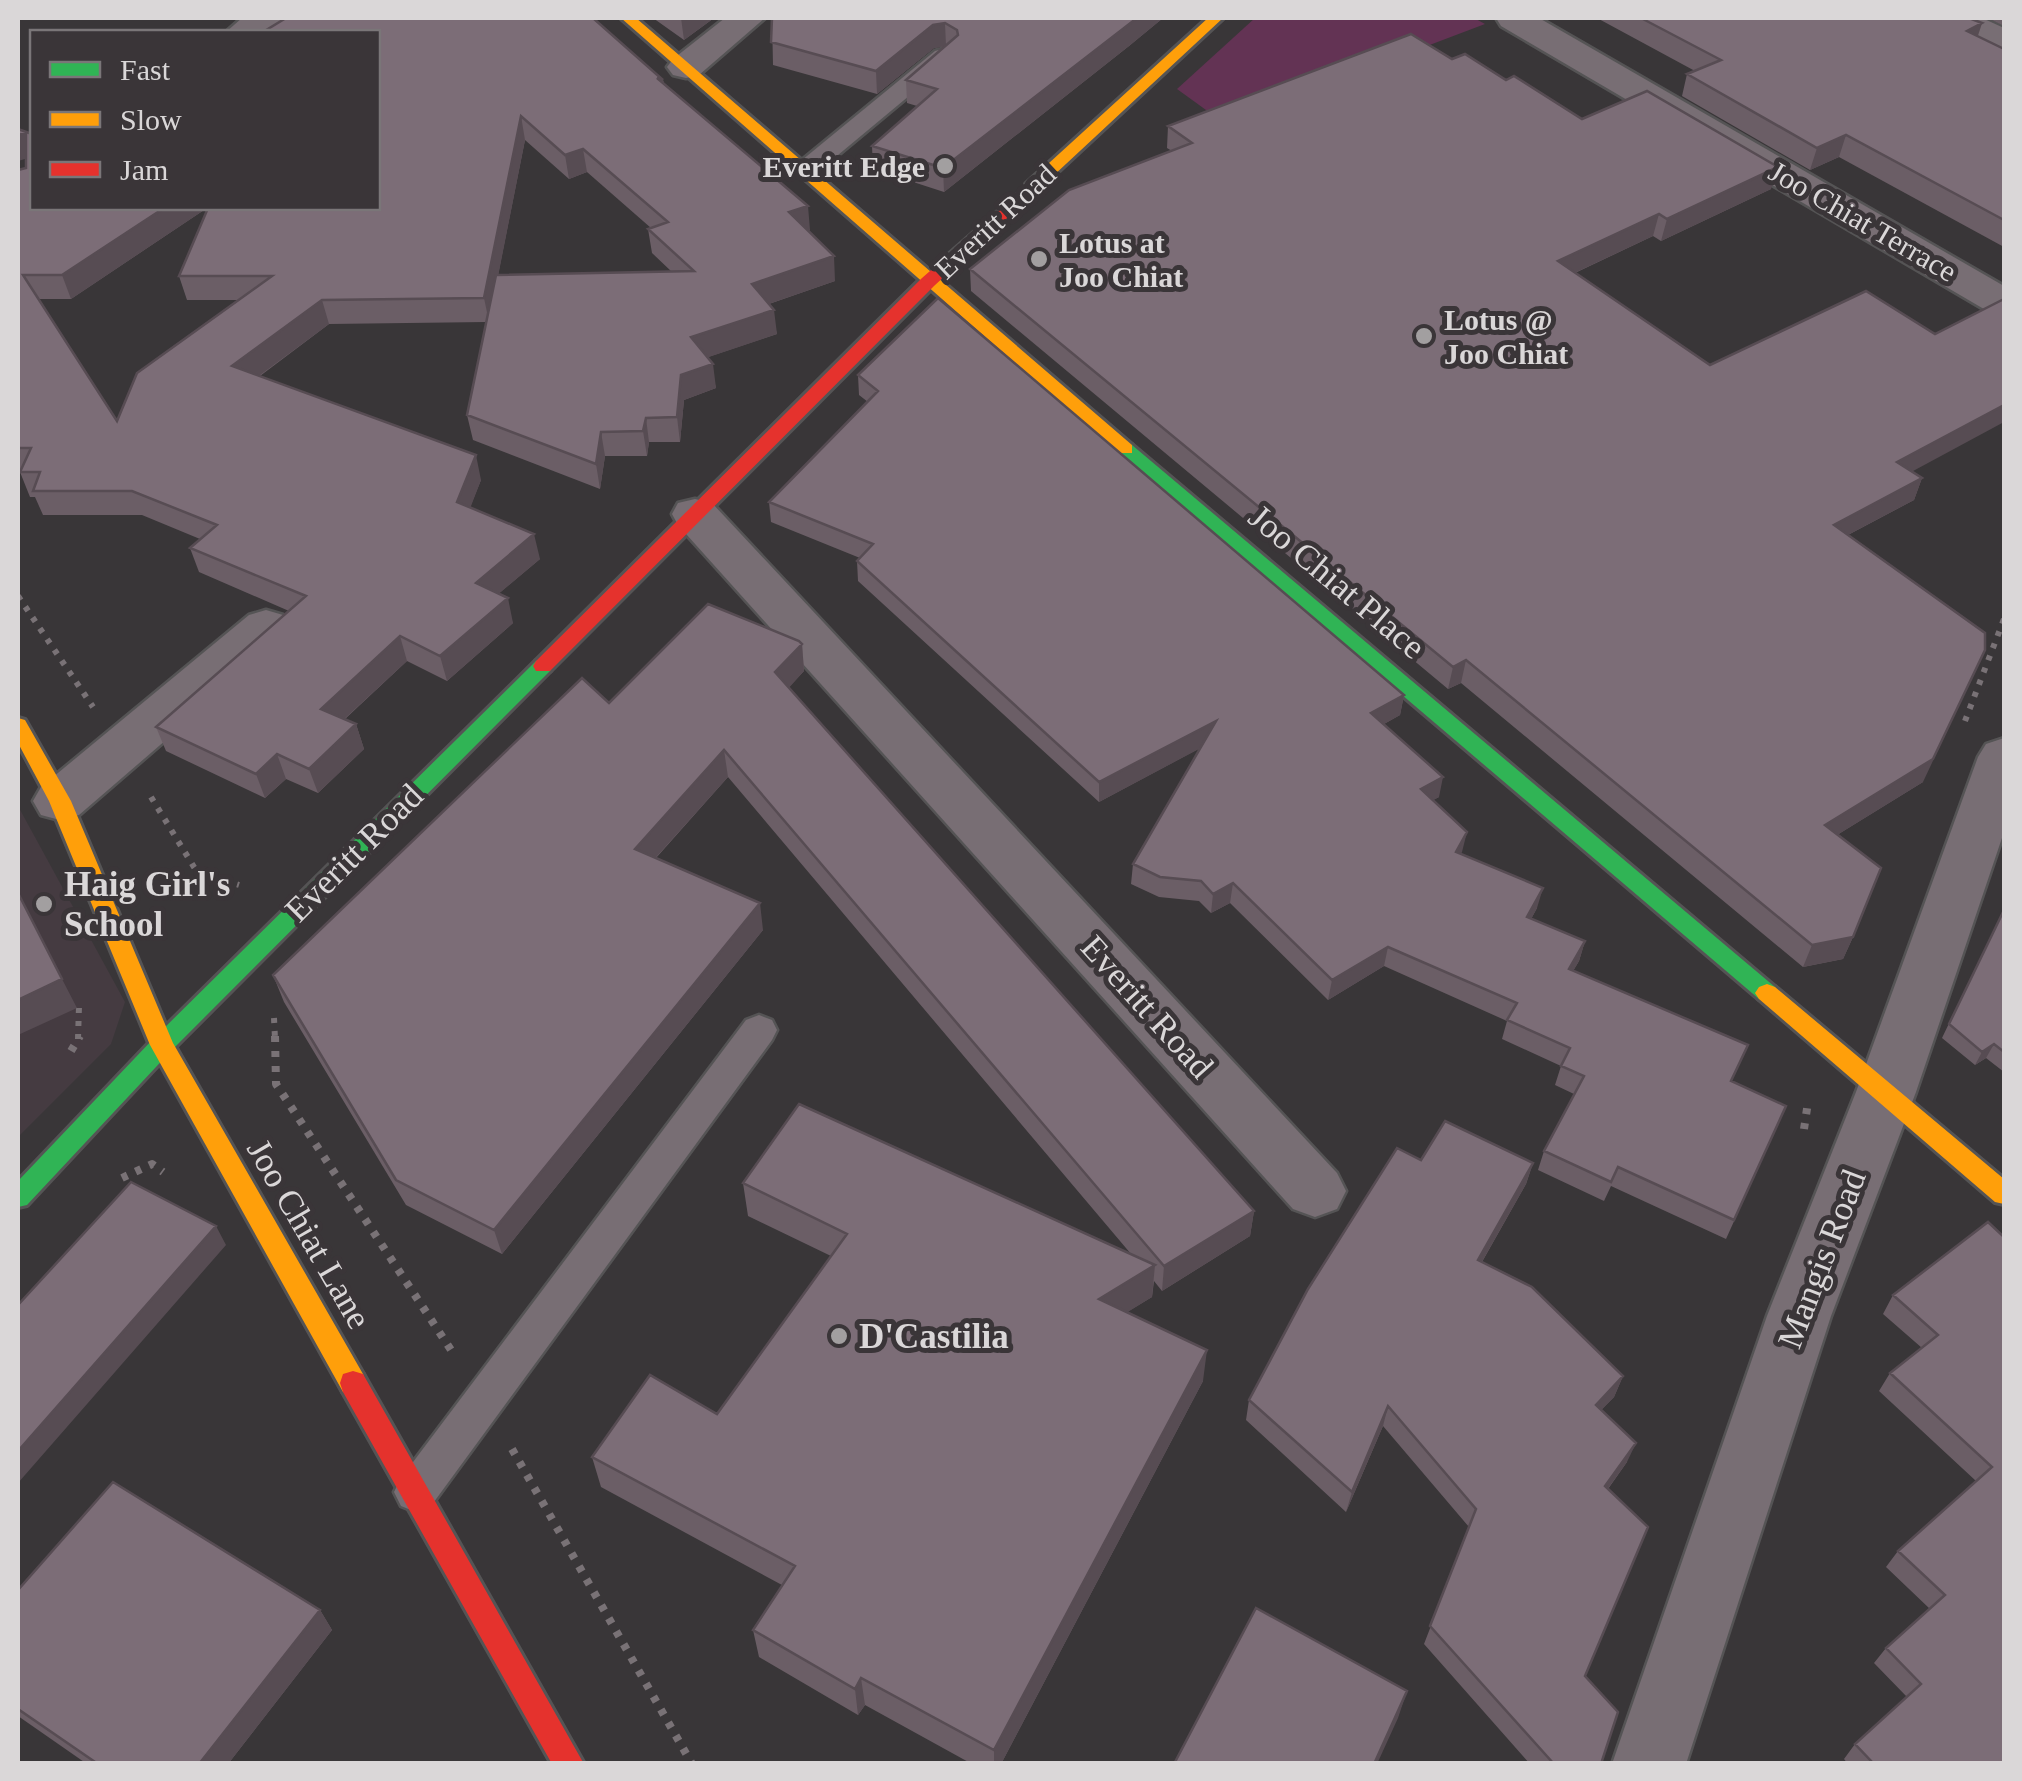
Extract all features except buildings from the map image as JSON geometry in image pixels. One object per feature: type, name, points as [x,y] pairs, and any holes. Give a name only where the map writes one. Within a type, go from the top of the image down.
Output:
[{"type":"street","name":"Joo Chiat Place","points":[[628,18],[928,282],[2004,1194]]},
{"type":"street","points":[[686,67],[747,18]]},
{"type":"street","name":"Everitt Road","points":[[18,1197],[162,1045],[928,282],[1216,18]]},
{"type":"street","name":"Joo Chiat Terrace","points":[[1514,18],[2004,303]]},
{"type":"street","points":[[1955,18],[2004,42]]},
{"type":"street","name":"Everitt Road","points":[[695,514],[1315,1190]]},
{"type":"street","points":[[60,801],[266,627]]},
{"type":"street","name":"Joo Chiat Lane","points":[[18,725],[60,801],[162,1045],[569,1764]]},
{"type":"street","name":"Mangis Road","points":[[1649,1764],[1799,1316],[1886,1092],[2004,757]]},
{"type":"lane","points":[[805,170],[944,56]]},
{"type":"lane","points":[[416,1492],[759,1030]]},
{"type":"path","points":[[18,596],[122,749],[197,872],[238,885],[254,879]]},
{"type":"path","points":[[61,1068],[80,1036],[78,997]]},
{"type":"path","points":[[1804,1136],[1805,1108],[1812,1095]]},
{"type":"path","points":[[105,1186],[152,1164],[166,1174]]},
{"type":"shaded area","points":[[1255,18],[1474,18],[1485,24],[1224,123],[1177,89]]},
{"type":"shaded area","name":"Haig Girl's School","points":[[18,806],[125,1002],[111,1044],[18,1137]]},
{"type":"traffic: fast","points":[[1125,449],[1767,993]]},
{"type":"traffic: fast","points":[[18,1197],[162,1045],[543,666]]},
{"type":"traffic: slow","points":[[628,18],[1125,449]]},
{"type":"traffic: slow","points":[[1032,187],[1216,18]]},
{"type":"traffic: slow","points":[[18,725],[60,801],[162,1045],[353,1383]]},
{"type":"traffic: slow","points":[[1767,993],[2004,1194]]},
{"type":"traffic: jam","points":[[543,666],[928,282],[1032,187]]},
{"type":"traffic: jam","points":[[353,1383],[569,1764]]},
{"type":"place","name":"Everitt Edge","points":[[945,166]]},
{"type":"place","name":"Lotus at Joo Chiat","points":[[1039,259]]},
{"type":"place","name":"Lotus @ Joo Chiat","points":[[1424,336]]},
{"type":"place","name":"Haig Girl's School","points":[[44,904]]},
{"type":"place","name":"D'Castilia","points":[[839,1336]]}]
